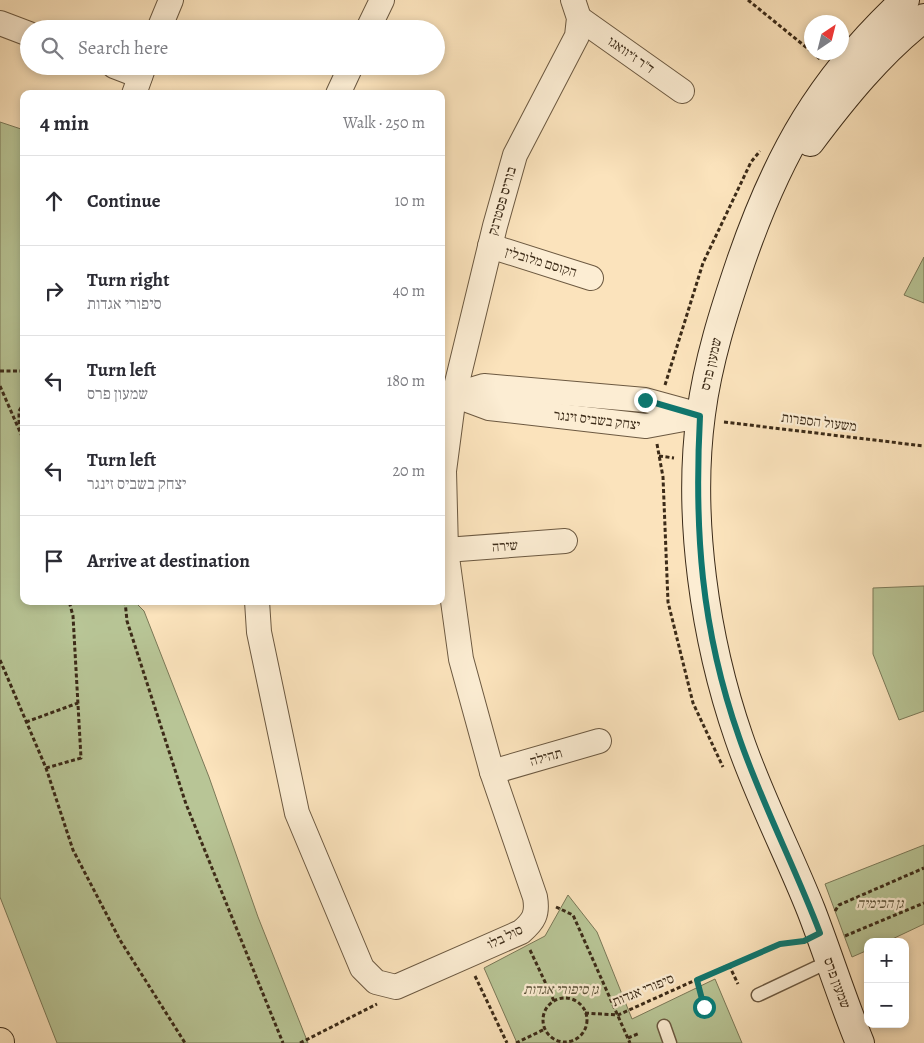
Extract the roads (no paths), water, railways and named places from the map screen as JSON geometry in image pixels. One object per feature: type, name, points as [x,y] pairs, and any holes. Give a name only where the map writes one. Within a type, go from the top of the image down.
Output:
[{"type":"street","points":[[163,20],[171,0]]},
{"type":"street","points":[[372,20],[382,0]]},
{"type":"street","name":"שמעון פרס","points":[[860,1043],[828,962],[820,933],[738,736],[711,642],[700,550],[698,512],[711,419],[716,340],[752,231],[782,158],[812,107],[868,35],[905,0]]},
{"type":"street","name":"ד\"ר ז'יוואגו","points":[[576,9],[682,91]]},
{"type":"street","name":"בוריס פסטרנק","points":[[448,394],[515,155],[577,36],[576,9]]},
{"type":"street","name":"שמעון פרס","points":[[752,231],[805,147],[845,96],[910,28],[924,18]]},
{"type":"street","points":[[0,22],[20,30]]},
{"type":"street","points":[[340,90],[347,75]]},
{"type":"street","name":"הקוסם מלובלין","points":[[490,246],[591,278]]},
{"type":"street","name":"יצחק בשביס זינגר","points":[[448,394],[484,386],[645,400],[711,419]]},
{"type":"street","name":"סול בלו","points":[[445,452],[448,394]]},
{"type":"street","name":"סול בלו","points":[[257,605],[259,632],[297,813],[362,968],[376,982],[396,987],[521,932],[532,922],[537,910],[536,898],[492,772],[461,659],[446,550],[445,510]]},
{"type":"street","name":"שירה","points":[[446,550],[565,541]]},
{"type":"street","name":"תהילה","points":[[492,772],[599,741]]},
{"type":"lane","points":[[758,995],[828,962]]},
{"type":"lane","points":[[664,1026],[670,1043]]},
{"type":"park label","name":"גן הכימיה","points":[[880,903]]},
{"type":"park label","name":"גן סיפורי אגדות","points":[[561,989]]}]
